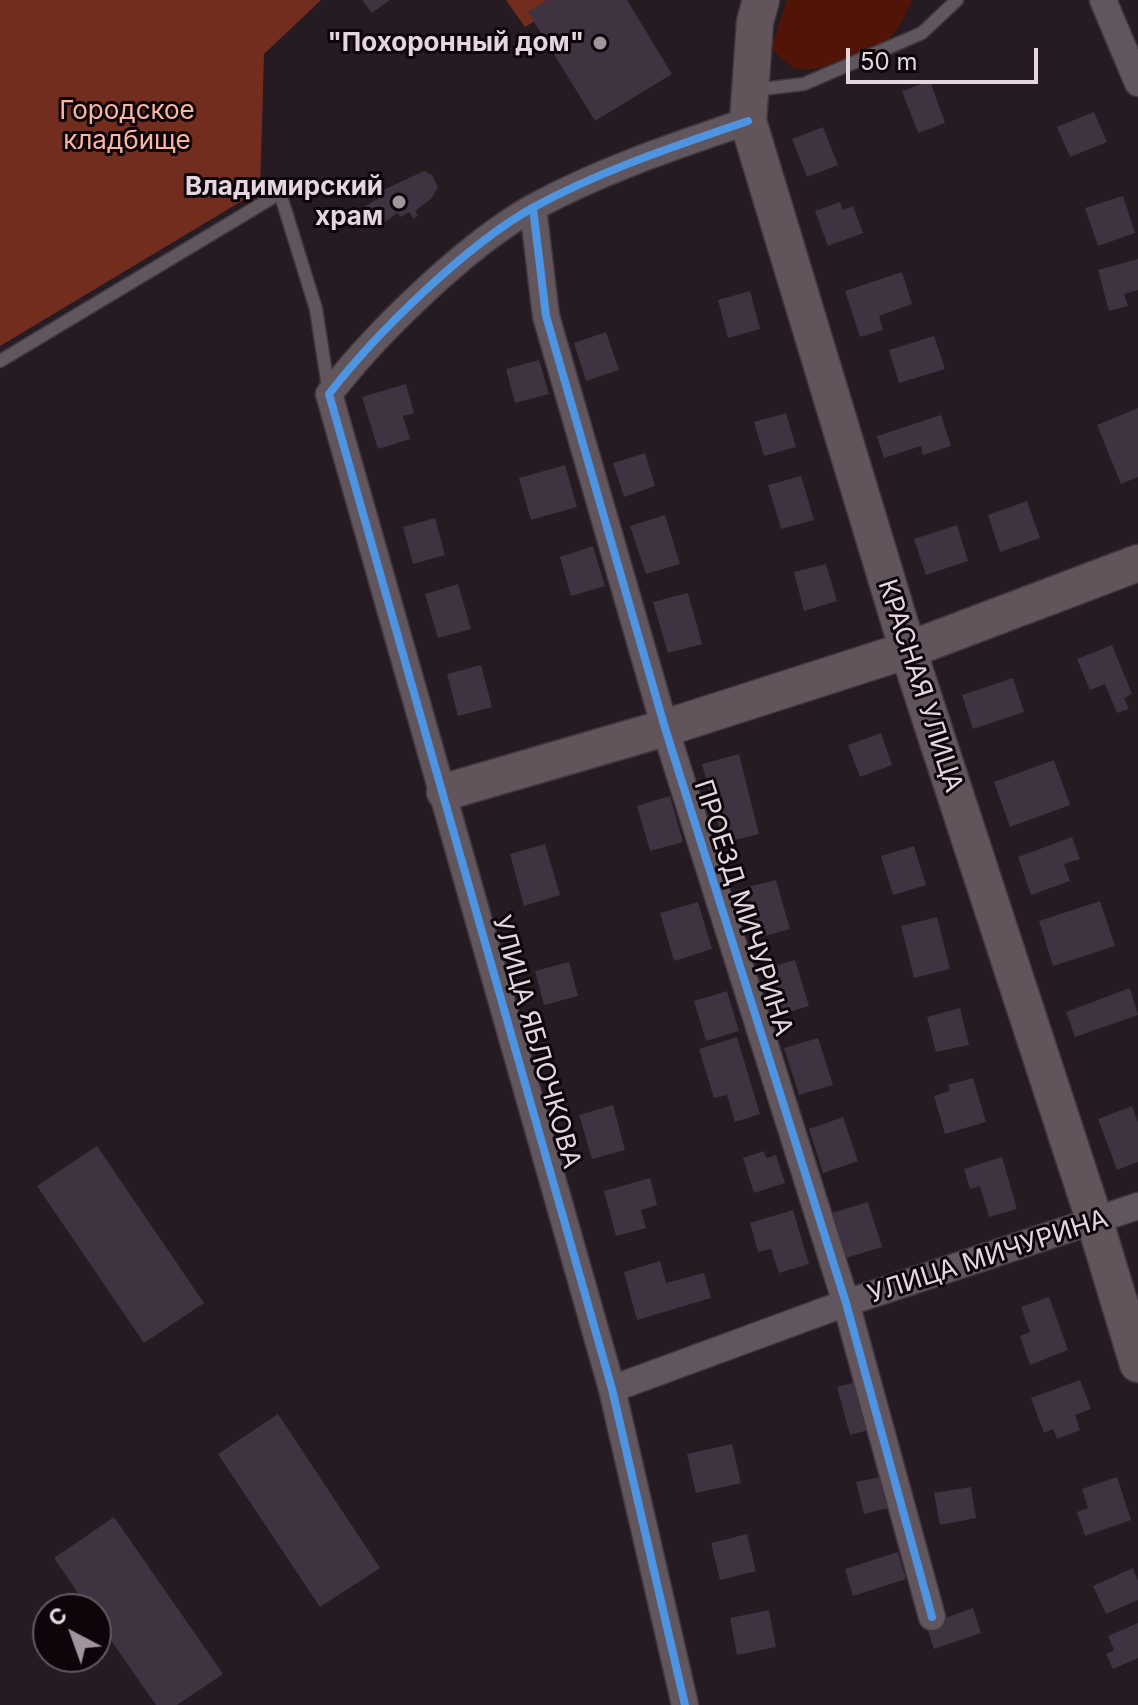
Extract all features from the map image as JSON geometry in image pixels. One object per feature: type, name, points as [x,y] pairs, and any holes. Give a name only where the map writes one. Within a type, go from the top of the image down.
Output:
[{"type":"main road","name":"КРАСНАЯ УЛИЦА","points":[[761,0],[755,22],[749,106],[908,650],[1095,1222],[1138,1364]]},
{"type":"main road","points":[[445,792],[665,728],[908,650],[1138,563]]},
{"type":"street","points":[[1103,0],[1138,83]]},
{"type":"street","points":[[329,394],[364,348],[480,244],[533,208],[749,106]]},
{"type":"street","name":"ПРОЕЗД МИЧУРИНА","points":[[533,208],[546,316],[665,728],[846,1303],[932,1617]]},
{"type":"street","name":"УЛИЦА ЯБЛОЧКОВА","points":[[329,394],[445,792],[612,1389],[685,1705]]},
{"type":"street","name":"УЛИЦА МИЧУРИНА","points":[[612,1389],[846,1303],[1138,1206]]},
{"type":"lane","points":[[749,106],[922,33],[957,0]]},
{"type":"lane","points":[[0,361],[280,193],[316,309],[329,394]]},
{"type":"shaded area","points":[[787,0],[912,0],[898,28],[885,42],[841,62],[803,69],[788,64],[771,48]]},
{"type":"green space","name":"Городское кладбище","points":[[0,0],[321,0],[264,54],[260,190],[0,346]]},
{"type":"green space","points":[[506,0],[569,0],[525,27]]},
{"type":"building","points":[[362,0],[390,0],[372,13]]},
{"type":"building","name":"\"Похоронный дом\"","points":[[547,0],[627,0],[672,74],[595,121],[528,12]]},
{"type":"building","points":[[930,81],[945,123],[918,133],[902,91]]},
{"type":"building","points":[[1094,112],[1107,142],[1070,157],[1057,127]]},
{"type":"building","points":[[823,127],[838,165],[807,177],[792,139]]},
{"type":"building","name":"Владимирский храм","points":[[424,171],[432,175],[438,187],[432,198],[415,211],[418,215],[414,219],[409,212],[401,217],[397,213],[378,228],[374,222],[367,226],[360,216],[365,212],[364,207],[384,195],[383,190]]},
{"type":"building","points":[[1123,196],[1135,233],[1098,246],[1085,208]]},
{"type":"building","points":[[840,202],[843,210],[853,206],[863,233],[828,246],[815,211]]},
{"type":"building","points":[[1138,259],[1138,290],[1124,294],[1128,306],[1109,311],[1098,270]]},
{"type":"building","points":[[902,272],[912,304],[879,316],[883,330],[860,337],[845,291]]},
{"type":"building","points":[[750,291],[760,329],[728,338],[718,300]]},
{"type":"building","points":[[606,332],[619,370],[586,381],[574,343]]},
{"type":"building","points":[[934,336],[945,369],[899,383],[889,350]]},
{"type":"building","points":[[539,360],[549,394],[515,403],[506,369]]},
{"type":"building","points":[[406,384],[414,413],[403,416],[410,439],[378,449],[362,397]]},
{"type":"building","points":[[1138,408],[1138,477],[1121,484],[1097,425]]},
{"type":"building","points":[[786,413],[796,447],[764,456],[754,422]]},
{"type":"building","points":[[941,415],[951,446],[923,455],[921,446],[884,458],[877,436]]},
{"type":"building","points":[[645,453],[655,486],[624,497],[613,463]]},
{"type":"building","points":[[565,465],[577,507],[531,520],[519,478]]},
{"type":"building","points":[[801,476],[814,520],[781,529],[768,485]]},
{"type":"building","points":[[1027,501],[1040,538],[1000,552],[988,515]]},
{"type":"building","points":[[665,515],[680,564],[646,574],[630,526]]},
{"type":"building","points":[[435,518],[445,555],[413,564],[403,527]]},
{"type":"building","points":[[957,525],[968,561],[926,575],[914,539]]},
{"type":"building","points":[[593,546],[605,586],[571,596],[560,557]]},
{"type":"building","points":[[826,564],[837,601],[804,611],[794,572]]},
{"type":"building","points":[[458,584],[471,629],[438,638],[425,594]]},
{"type":"building","points":[[688,593],[702,644],[668,653],[653,602]]},
{"type":"building","points":[[1112,645],[1132,694],[1124,698],[1129,709],[1117,713],[1105,684],[1090,690],[1077,659]]},
{"type":"building","points":[[481,665],[492,707],[458,716],[447,674]]},
{"type":"building","points":[[1013,678],[1024,712],[973,729],[962,695]]},
{"type":"building","points":[[881,733],[892,765],[860,777],[848,745]]},
{"type":"building","points":[[739,754],[759,834],[723,843],[702,764]]},
{"type":"building","points":[[1054,760],[1070,805],[1010,827],[994,782]]},
{"type":"building","points":[[670,796],[683,842],[650,851],[637,806]]},
{"type":"building","points":[[1072,837],[1080,859],[1064,864],[1070,881],[1031,895],[1018,857]]},
{"type":"building","points":[[545,844],[560,895],[524,906],[510,854]]},
{"type":"building","points":[[914,846],[926,885],[893,895],[881,856]]},
{"type":"building","points":[[776,880],[790,929],[754,939],[740,889]]},
{"type":"building","points":[[1100,901],[1115,946],[1053,966],[1039,921]]},
{"type":"building","points":[[698,902],[712,949],[674,961],[660,913]]},
{"type":"building","points":[[937,917],[950,969],[914,978],[901,926]]},
{"type":"building","points":[[795,960],[809,1006],[775,1016],[762,970]]},
{"type":"building","points":[[569,962],[578,996],[544,1005],[535,971]]},
{"type":"building","points":[[1130,988],[1138,1015],[1075,1037],[1066,1012]]},
{"type":"building","points":[[727,991],[739,1031],[706,1041],[694,1001]]},
{"type":"building","points":[[960,1008],[969,1045],[936,1052],[927,1017]]},
{"type":"building","points":[[737,1037],[760,1114],[735,1122],[727,1095],[714,1098],[699,1049]]},
{"type":"building","points":[[818,1038],[833,1085],[799,1095],[784,1048]]},
{"type":"building","points":[[973,1078],[986,1122],[945,1134],[934,1096],[950,1091],[948,1085]]},
{"type":"building","points":[[613,1105],[625,1150],[592,1159],[579,1115]]},
{"type":"building","points":[[1132,1106],[1138,1122],[1138,1162],[1117,1170],[1098,1119]]},
{"type":"building","points":[[843,1117],[858,1161],[823,1173],[809,1129]]},
{"type":"building","points":[[97,1146],[204,1303],[144,1343],[37,1186]]},
{"type":"building","points":[[764,1151],[766,1158],[776,1155],[785,1183],[754,1193],[743,1158]]},
{"type":"building","points":[[1002,1157],[1017,1209],[989,1217],[980,1186],[970,1189],[964,1169]]},
{"type":"building","points":[[650,1178],[657,1205],[641,1210],[646,1228],[616,1236],[604,1191]]},
{"type":"building","points":[[868,1202],[882,1247],[846,1258],[832,1213]]},
{"type":"building","points":[[793,1210],[809,1264],[779,1273],[771,1249],[758,1252],[750,1223]]},
{"type":"building","points":[[660,1261],[666,1283],[704,1273],[711,1298],[637,1320],[624,1272]]},
{"type":"building","points":[[1049,1297],[1068,1350],[1030,1365],[1020,1336],[1030,1332],[1021,1307]]},
{"type":"building","points":[[1080,1380],[1091,1409],[1075,1415],[1080,1430],[1057,1439],[1053,1429],[1044,1433],[1031,1398]]},
{"type":"building","points":[[860,1381],[872,1429],[850,1435],[837,1387]]},
{"type":"building","points":[[278,1414],[380,1568],[320,1607],[218,1454]]},
{"type":"building","points":[[732,1444],[741,1483],[696,1493],[687,1454]]},
{"type":"building","points":[[880,1477],[888,1508],[864,1514],[856,1482]]},
{"type":"building","points":[[1117,1477],[1131,1520],[1085,1536],[1077,1512],[1088,1508],[1082,1489]]},
{"type":"building","points":[[971,1487],[976,1518],[940,1525],[934,1493]]},
{"type":"building","points":[[114,1517],[223,1674],[177,1705],[156,1705],[112,1642],[112,1593],[78,1593],[54,1558]]},
{"type":"building","points":[[747,1534],[756,1571],[720,1580],[711,1543]]},
{"type":"building","points":[[898,1552],[906,1579],[853,1596],[845,1569]]},
{"type":"building","points":[[1133,1568],[1138,1581],[1138,1600],[1106,1614],[1093,1586]]},
{"type":"building","points":[[973,1608],[981,1633],[934,1649],[926,1625]]},
{"type":"building","points":[[769,1610],[776,1647],[737,1655],[730,1618]]},
{"type":"building","points":[[1138,1623],[1138,1658],[1113,1669],[1106,1654],[1114,1650],[1108,1636]]},
{"type":"cycle path","points":[[685,1705],[612,1389],[329,394],[371,344],[424,292],[508,223],[534,207],[612,170],[748,121]]},
{"type":"cycle path","points":[[533,208],[546,316],[665,728],[846,1303],[932,1617]]},
{"type":"place","name":"\"Похоронный дом\"","points":[[600,43]]},
{"type":"place","name":"Владимирский храм","points":[[399,202]]}]
